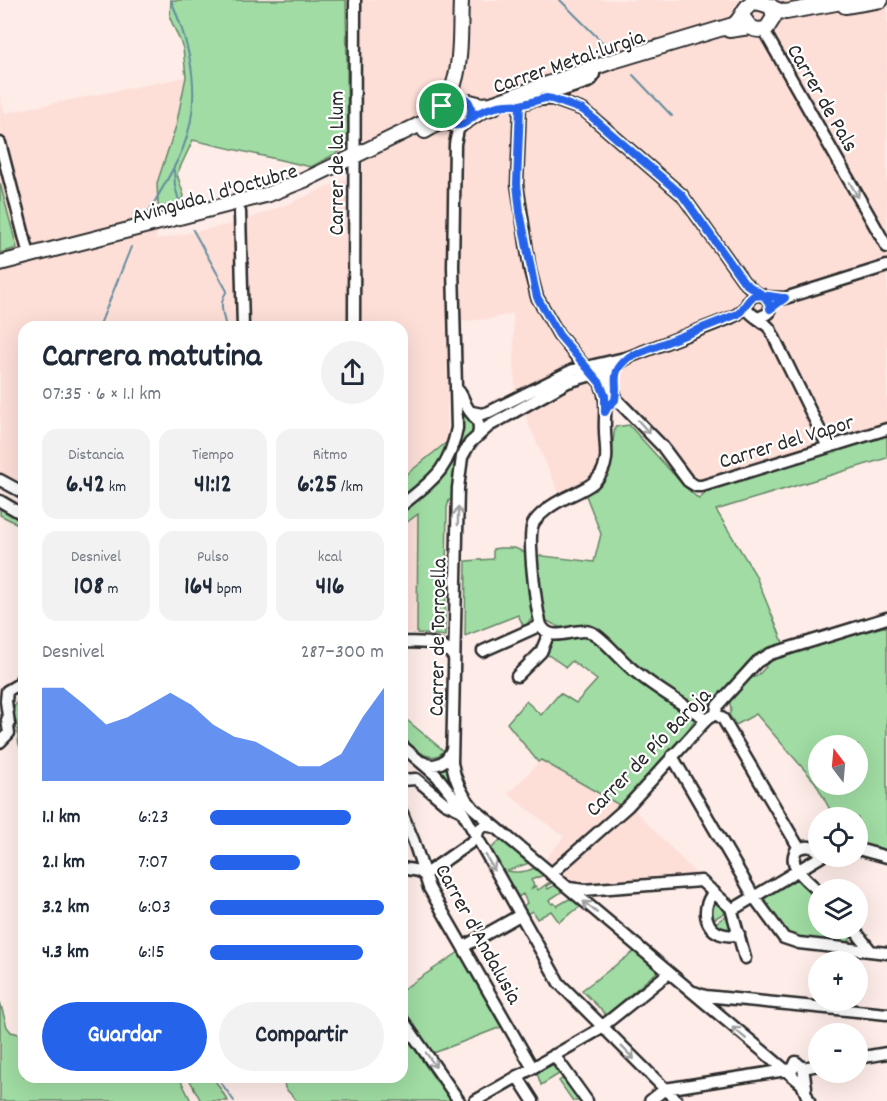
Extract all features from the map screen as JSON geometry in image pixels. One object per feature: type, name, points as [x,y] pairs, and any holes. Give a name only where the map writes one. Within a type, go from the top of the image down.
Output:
[{"type":"main road","points":[[430,124],[454,89],[458,74],[461,0]]},
{"type":"main road","points":[[771,6],[774,14],[762,26],[745,20],[748,5],[756,1],[764,1],[779,11],[786,12],[853,0]]},
{"type":"main road","name":"Carrer Metal·lurgia","points":[[430,124],[457,122],[482,111],[514,104],[689,41],[732,29],[762,26],[797,15],[881,0]]},
{"type":"main road","name":"Carrer Metal·lurgia","points":[[468,100],[482,105],[491,104],[625,58],[727,27],[737,23],[745,12]]},
{"type":"main road","points":[[458,74],[468,100],[472,112],[457,122],[442,115],[445,102],[456,95],[468,100]]},
{"type":"main road","name":"Avinguda 1 d'Octubre","points":[[0,271],[158,227],[239,208],[355,160],[430,124]]},
{"type":"main road","name":"Avinguda 1 d'Octubre","points":[[0,263],[28,255],[113,239]]},
{"type":"street","name":"Carrer de la Llum","points":[[354,321],[355,0]]},
{"type":"street","name":"Carrer de Pals","points":[[762,26],[887,247]]},
{"type":"street","points":[[594,74],[588,82],[551,94],[546,98],[514,104],[517,184],[530,270],[537,297],[559,335],[616,398]]},
{"type":"street","points":[[546,98],[583,110],[672,185],[688,202],[744,282],[757,310],[770,329],[828,447]]},
{"type":"street","points":[[408,500],[437,476],[448,460],[457,428],[453,267],[457,122]]},
{"type":"street","points":[[0,143],[28,255]]},
{"type":"street","points":[[239,208],[243,321]]},
{"type":"street","points":[[478,435],[509,414],[593,371],[785,298],[887,266]]},
{"type":"street","points":[[744,282],[769,301],[757,310]]},
{"type":"street","points":[[757,310],[754,296],[785,298]]},
{"type":"street","points":[[472,412],[484,414],[571,371],[577,363],[572,351]]},
{"type":"street","points":[[605,412],[616,398],[615,375],[622,361]]},
{"type":"street","points":[[571,371],[593,371]]},
{"type":"street","points":[[517,676],[541,652],[545,629],[530,541],[533,525],[539,516],[554,503],[595,484],[606,459],[605,396],[593,371]]},
{"type":"street","points":[[457,389],[465,398],[467,407],[479,426],[478,435]]},
{"type":"street","name":"Carrer del Vapor","points":[[616,398],[668,454],[688,481],[696,486],[887,429]]},
{"type":"street","points":[[509,402],[504,412],[509,414]]},
{"type":"street","name":"Carrer de Torroella","points":[[478,435],[466,450],[460,467],[453,747],[454,775],[461,793],[497,828],[802,1084],[808,1099]]},
{"type":"street","points":[[0,480],[18,490]]},
{"type":"street","points":[[0,495],[18,504]]},
{"type":"street","points":[[0,501],[18,512]]},
{"type":"street","name":"Carrer de Pío Baroja","points":[[551,873],[628,806],[672,756],[712,716],[717,706],[757,662],[770,654],[887,618]]},
{"type":"street","points":[[483,651],[545,629],[559,635],[578,630],[589,631],[636,672],[712,716],[723,719],[799,848]]},
{"type":"street","points":[[408,642],[439,644],[445,647],[454,658]]},
{"type":"street","points":[[0,742],[9,733],[9,724],[3,704],[7,691],[18,685]]},
{"type":"street","points":[[0,715],[9,724]]},
{"type":"street","points":[[419,760],[427,765],[438,764],[447,758],[453,747]]},
{"type":"street","points":[[408,751],[441,782],[462,811],[559,982],[677,1101]]},
{"type":"street","points":[[672,756],[754,897],[783,938],[790,942],[887,952]]},
{"type":"street","points":[[408,780],[416,779],[445,803],[462,811]]},
{"type":"street","points":[[477,838],[477,832],[481,827],[486,825],[497,828]]},
{"type":"street","name":"Carrer d'Andalusia","points":[[408,828],[429,888],[532,1067]]},
{"type":"street","points":[[408,869],[419,871],[424,875],[477,838]]},
{"type":"street","points":[[808,846],[799,848],[793,858],[798,870],[808,880]]},
{"type":"street","points":[[868,852],[887,857]]},
{"type":"street","points":[[732,910],[808,864]]},
{"type":"street","points":[[568,888],[584,890],[701,881],[732,910],[745,958]]},
{"type":"street","points":[[714,892],[705,910],[710,926],[723,936],[739,934]]},
{"type":"street","points":[[463,947],[520,915]]},
{"type":"street","points":[[851,949],[855,939]]},
{"type":"street","points":[[861,939],[871,951]]},
{"type":"street","points":[[475,1101],[595,1032],[669,973]]},
{"type":"street","points":[[685,987],[705,996],[808,1003]]},
{"type":"street","points":[[868,1010],[887,1014]]},
{"type":"street","points":[[408,1028],[459,1101]]},
{"type":"street","points":[[868,1056],[887,1053]]},
{"type":"street","points":[[554,1055],[586,1101]]},
{"type":"street","name":"Carrer de Torroella","points":[[799,1065],[808,1099]]},
{"type":"street","points":[[650,1101],[665,1089],[808,1065]]},
{"type":"street","points":[[517,1076],[532,1101]]},
{"type":"shaded area","points":[[361,0],[887,0],[887,429],[696,486],[628,410],[615,410],[610,412],[612,461],[606,475],[597,487],[564,505],[515,393],[513,313],[490,319],[448,322],[447,442],[408,473],[408,321],[18,321],[18,486],[0,476],[0,96],[5,113],[186,77],[188,115],[155,240],[240,222],[363,171]]},
{"type":"shaded area","points":[[425,501],[445,636],[408,633],[408,510]]},
{"type":"shaded area","points":[[541,760],[621,805],[626,801],[700,878],[574,886],[544,861],[564,837],[508,794]]},
{"type":"green space","points":[[171,0],[346,0],[348,142],[346,148],[311,167],[193,140],[177,174],[184,196],[162,215],[158,204],[157,183],[176,126],[186,77],[183,48],[170,18]]},
{"type":"green space","points":[[0,183],[17,248],[0,253]]},
{"type":"green space","points":[[463,409],[466,409],[476,429],[468,441],[454,500],[449,500],[447,508],[445,636],[417,633],[418,514],[408,522],[408,508],[428,492],[448,470],[460,443]]},
{"type":"green space","points":[[629,425],[685,487],[699,499],[710,489],[887,435],[887,458],[716,510],[755,574],[785,647],[768,658],[887,626],[887,850],[868,845],[868,807],[829,807],[822,795],[868,795],[868,735],[808,735],[808,774],[756,714],[736,725],[729,715],[731,710],[729,697],[746,680],[757,676],[766,667],[757,654],[745,665],[741,676],[722,696],[705,707],[695,708],[640,672],[596,631],[559,627],[547,621],[542,614],[535,555],[594,562],[601,534],[585,493],[602,480],[607,473],[615,427]]},
{"type":"green space","points":[[447,442],[436,467],[424,481],[408,493],[408,473]]},
{"type":"green space","points":[[0,506],[18,516],[18,524],[0,515]]},
{"type":"green space","points":[[515,548],[526,553],[535,618],[529,621],[525,629],[518,615],[465,636],[466,561],[493,559],[493,549]]},
{"type":"green space","points":[[584,630],[694,716],[694,721],[687,731],[621,806],[541,760],[538,762],[507,723],[526,701],[541,715],[560,693],[576,703],[597,680],[572,661],[566,667],[544,652],[551,641],[556,638]]},
{"type":"green space","points":[[18,700],[18,734],[17,725],[12,711]]},
{"type":"green space","points":[[408,721],[444,751],[433,757],[417,750],[408,742]]},
{"type":"green space","points":[[448,761],[485,821],[475,824],[435,767]]},
{"type":"green space","points":[[501,839],[529,863],[507,871],[521,872],[535,868],[544,875],[531,880],[534,885],[532,888],[536,886],[538,890],[551,881],[552,883],[546,886],[548,889],[555,885],[563,891],[549,900],[552,904],[557,906],[571,898],[581,906],[559,922],[551,911],[537,919],[532,911],[527,914],[523,906],[527,903],[523,894],[518,897],[491,849]]},
{"type":"green space","points":[[797,877],[808,888],[808,939],[851,939],[845,944],[808,941],[788,934],[764,903],[766,894]]},
{"type":"green space","points":[[714,898],[728,911],[712,920],[709,915]]},
{"type":"green space","points":[[729,914],[735,930],[726,932],[714,924]]},
{"type":"green space","points":[[635,951],[658,971],[606,1015],[582,990]]},
{"type":"green space","points":[[459,952],[501,1027],[431,1054],[408,1021],[408,986]]},
{"type":"green space","points":[[0,1002],[7,1027],[11,1032],[18,1034],[18,1083],[182,1083],[191,1101],[0,1101]]},
{"type":"green space","points":[[408,1039],[436,1081],[443,1085],[454,1101],[297,1101],[285,1088],[284,1083],[408,1083]]},
{"type":"green space","points":[[552,1065],[559,1074],[541,1085],[537,1073]]},
{"type":"green space","points":[[563,1078],[580,1101],[573,1101],[559,1081]]},
{"type":"green space","points":[[191,1083],[217,1083],[228,1101],[201,1101]]},
{"type":"waterway","points":[[148,213],[183,148],[192,111],[192,73],[189,55],[171,0]]},
{"type":"waterway","points":[[560,0],[608,48]]},
{"type":"waterway","points":[[633,75],[672,116]]},
{"type":"waterway","points":[[174,170],[180,205]]},
{"type":"waterway","points":[[193,230],[227,291],[222,304],[225,321]]},
{"type":"waterway","points":[[101,321],[131,247]]},
{"type":"waterway","points":[[221,1083],[234,1101]]},
{"type":"route","points":[[442,106],[442,115],[445,120],[457,125],[465,123],[470,117],[482,111],[507,103],[520,105],[516,174],[520,212],[537,297],[559,335],[600,383],[605,396],[605,412],[615,400],[615,375],[622,363],[629,357],[730,318],[746,307],[754,296],[760,295],[763,295],[770,298],[785,298],[770,309],[768,298],[765,297],[764,296],[754,291],[744,282],[682,195],[583,110],[546,98],[520,105],[517,105],[507,103],[470,117],[472,112],[470,102],[461,95],[448,97],[442,106]]}]
